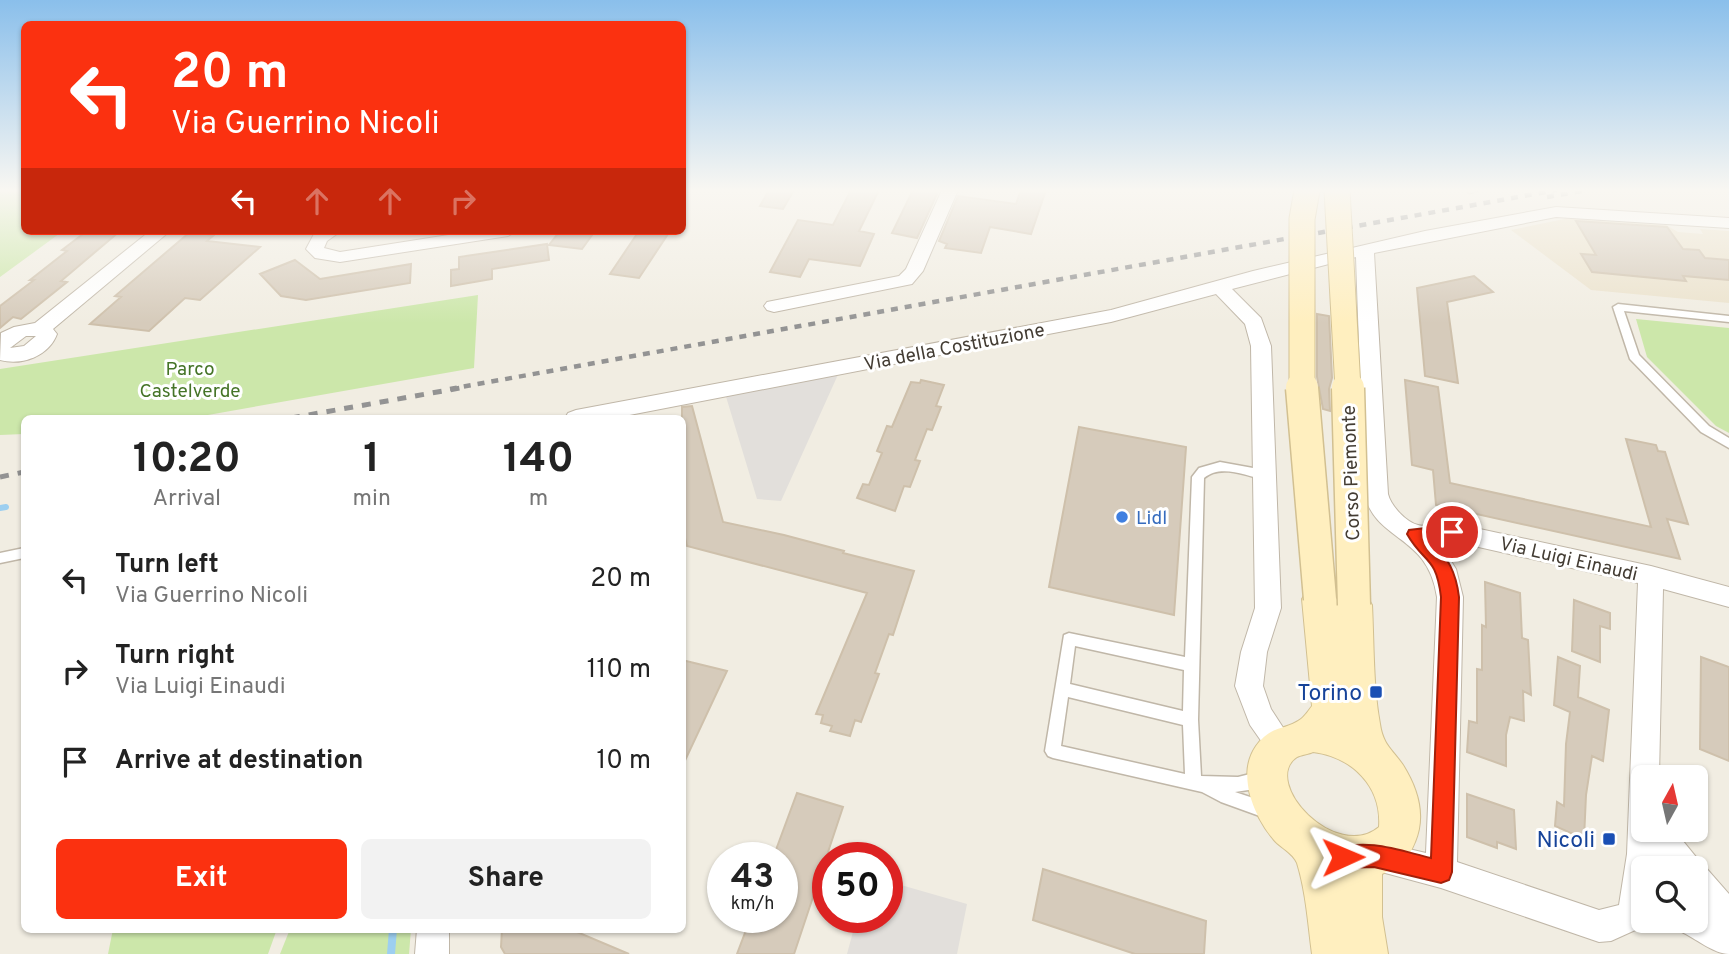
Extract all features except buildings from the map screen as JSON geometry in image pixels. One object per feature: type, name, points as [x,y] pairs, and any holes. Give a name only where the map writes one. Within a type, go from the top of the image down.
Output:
[{"type":"main road","name":"Corso Piemonte","points":[[1302,235],[1300,367],[1337,602],[1368,755]]},
{"type":"main road","name":"Corso Piemonte","points":[[1287,752],[1329,715],[1332,703],[1348,374],[1340,235]]},
{"type":"main road","points":[[1299,833],[1343,857],[1367,857],[1390,846],[1401,827],[1402,813],[1395,788],[1383,769],[1368,755],[1336,738],[1287,752],[1270,797],[1299,833],[1327,898],[1335,954]]},
{"type":"main road","points":[[1365,954],[1360,917],[1367,857]]},
{"type":"street","points":[[0,349],[13,355],[34,349],[47,337],[40,329],[156,235]]},
{"type":"street","points":[[325,235],[320,238],[316,249],[321,254],[340,257],[482,235]]},
{"type":"street","points":[[774,306],[905,280],[914,271],[930,235]]},
{"type":"street","name":"Via della Costituzione","points":[[592,415],[1111,316],[1220,288],[1259,275],[1443,235]]},
{"type":"street","points":[[1365,250],[1376,494],[1379,505],[1395,522],[1415,534],[1440,560],[1447,574],[1450,597],[1441,872]]},
{"type":"street","points":[[1220,288],[1254,322],[1260,339],[1268,608],[1254,652],[1249,686],[1260,716],[1287,752]]},
{"type":"street","name":"Via Luigi Einaudi","points":[[1415,534],[1452,532],[1651,576],[1729,597]]},
{"type":"street","points":[[1644,765],[1651,576]]},
{"type":"street","points":[[1367,857],[1441,872],[1599,926],[1621,922],[1631,916]]},
{"type":"street","points":[[1708,894],[1729,919]]},
{"type":"street","points":[[1708,927],[1729,941]]},
{"type":"street","points":[[432,954],[433,933]]},
{"type":"lane","points":[[1729,319],[1618,307],[1634,356],[1705,429],[1729,444]]},
{"type":"lane","points":[[1200,784],[1190,720],[1198,477],[1206,469],[1215,466],[1265,475]]},
{"type":"lane","points":[[0,558],[21,554]]},
{"type":"lane","points":[[1193,665],[1069,639],[1053,751],[1200,784],[1227,797],[1252,804],[1299,833]]},
{"type":"lane","points":[[1062,690],[1190,720]]},
{"type":"lane","points":[[1200,784],[1255,782],[1287,752]]},
{"type":"shaded area","points":[[1517,235],[1729,235],[1729,303],[1591,290]]},
{"type":"shaded area","points":[[841,368],[781,501],[757,499],[724,390]]},
{"type":"shaded area","points":[[903,886],[967,904],[957,954],[847,954],[853,933],[903,933]]},
{"type":"green space","points":[[0,235],[58,235],[0,277]]},
{"type":"green space","name":"Parco Castelverde","points":[[478,295],[474,368],[208,415],[21,415],[21,434],[0,435],[0,369]]},
{"type":"green space","points":[[1636,319],[1729,328],[1729,433],[1716,426],[1647,357]]},
{"type":"green space","points":[[112,933],[276,933],[268,954],[108,954]]},
{"type":"green space","points":[[288,933],[411,933],[409,954],[280,954]]},
{"type":"waterway","points":[[0,508],[6,507]]},
{"type":"waterway","points":[[391,954],[393,933]]},
{"type":"railway","points":[[450,389],[1309,235]]},
{"type":"railway","points":[[308,415],[460,388]]},
{"type":"railway","points":[[0,477],[21,473]]},
{"type":"place","name":"Lidl","points":[[1122,517]]},
{"type":"place","name":"Torino","points":[[1376,692]]},
{"type":"place","name":"Nicoli","points":[[1609,839]]},
{"type":"route","points":[[1343,857],[1374,856],[1394,859],[1441,872],[1450,597],[1447,574],[1440,560],[1415,534],[1452,532]]}]
